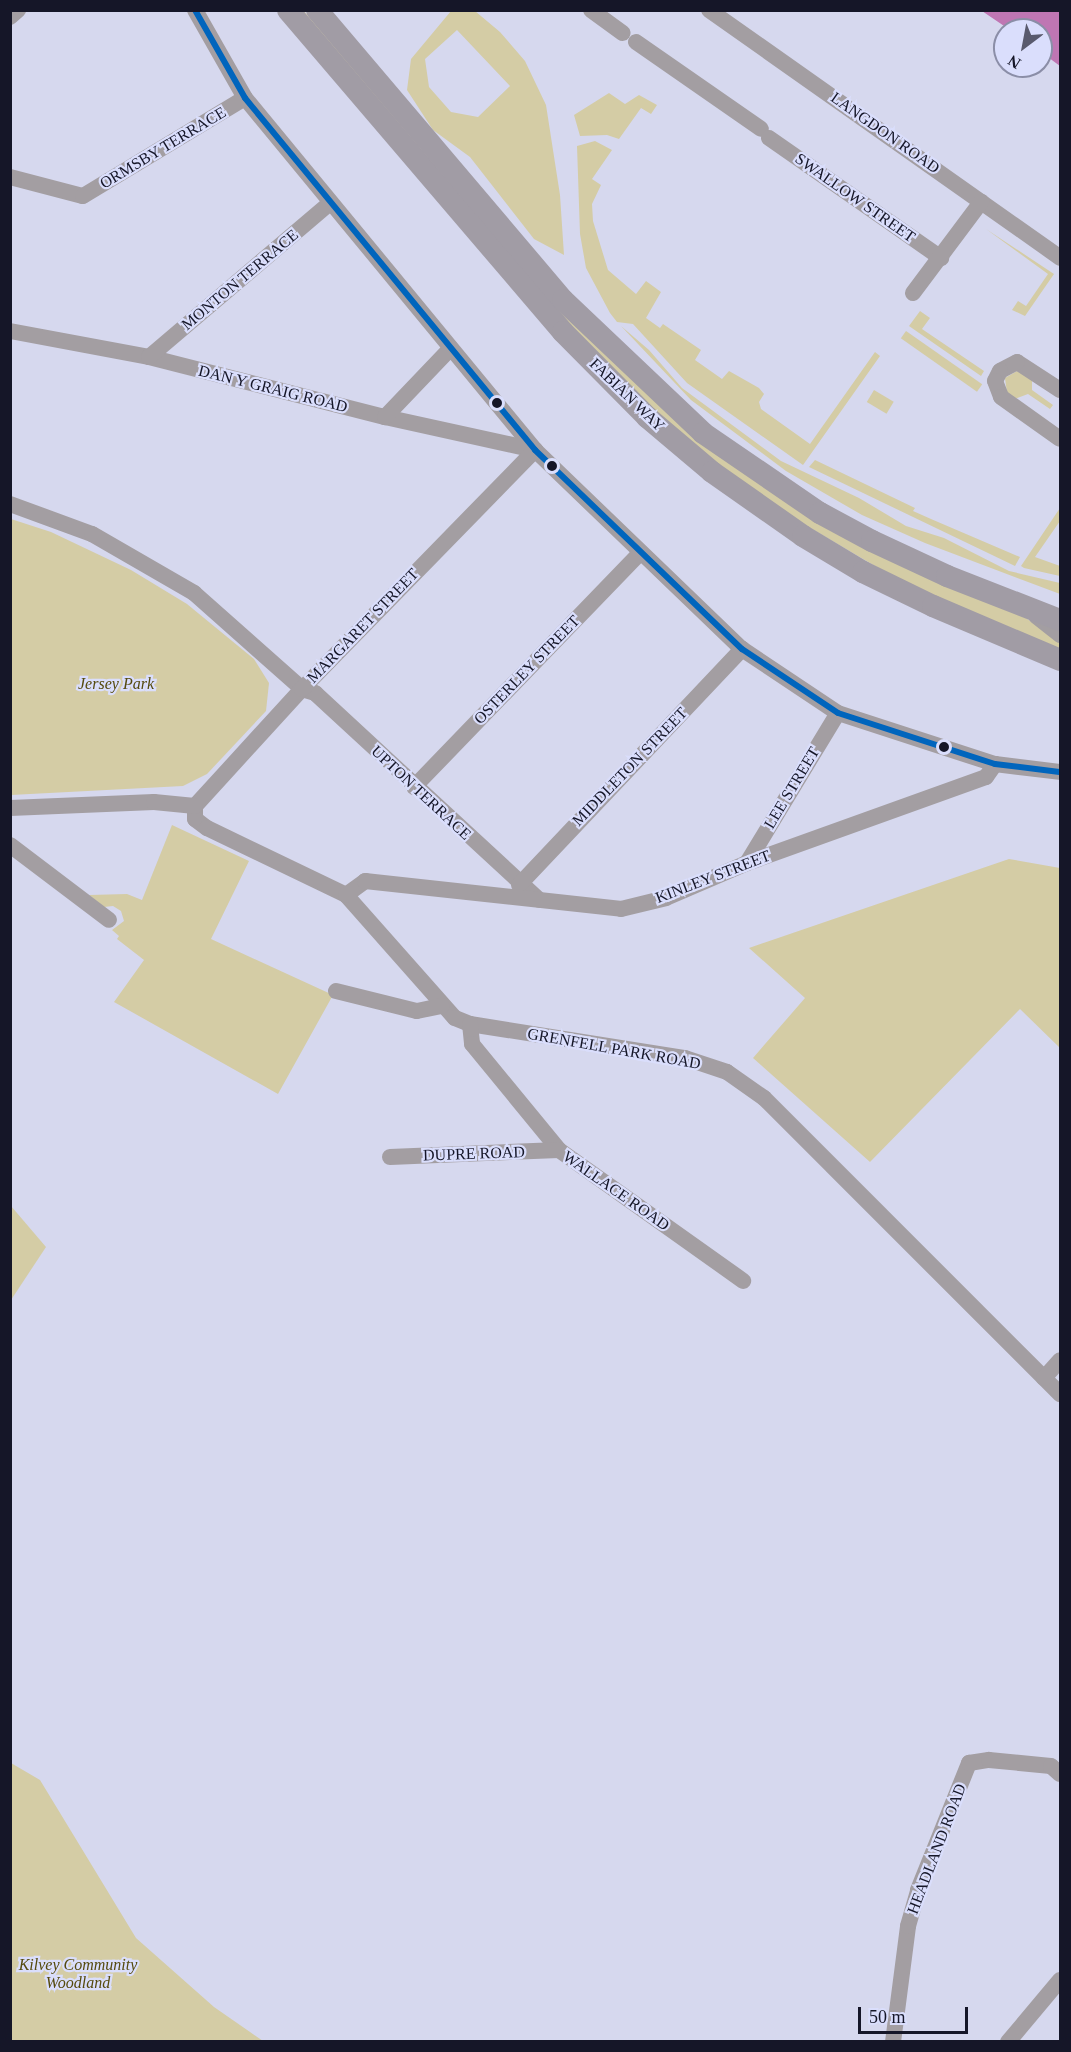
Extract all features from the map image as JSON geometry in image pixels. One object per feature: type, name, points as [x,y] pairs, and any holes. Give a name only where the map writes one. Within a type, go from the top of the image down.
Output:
[{"type":"highway","name":"FABIAN WAY","points":[[288,10],[563,333],[647,417],[704,465],[803,536],[863,572],[933,606],[1060,660]]},
{"type":"highway","name":"FABIAN WAY","points":[[317,10],[563,300],[703,433],[780,487],[872,541],[1060,620]]},
{"type":"street","points":[[10,17],[18,10]]},
{"type":"street","points":[[195,10],[245,98],[535,450],[742,650],[838,712],[995,764],[1060,772]]},
{"type":"street","name":"SWALLOW STREET","points":[[591,10],[941,258]]},
{"type":"street","name":"LANGDON ROAD","points":[[709,10],[1060,258]]},
{"type":"street","name":"ORMSBY TERRACE","points":[[10,177],[83,196],[245,98]]},
{"type":"street","points":[[913,293],[981,202]]},
{"type":"street","name":"MONTON TERRACE","points":[[149,357],[330,203]]},
{"type":"street","name":"DAN Y GRAIG ROAD","points":[[10,331],[149,357],[385,417],[535,450]]},
{"type":"street","points":[[385,417],[451,348]]},
{"type":"street","points":[[1060,390],[1017,362],[1000,371],[996,381],[1001,397],[1060,439]]},
{"type":"street","name":"MARGARET STREET","points":[[195,806],[302,689],[535,450]]},
{"type":"street","name":"UPTON TERRACE","points":[[10,504],[92,534],[194,593],[302,689],[315,693],[519,885],[540,901]]},
{"type":"street","name":"OSTERLEY STREET","points":[[414,787],[640,553]]},
{"type":"street","points":[[1026,607],[1060,635]]},
{"type":"street","name":"MIDDLETON STREET","points":[[519,885],[742,650]]},
{"type":"street","name":"LEE STREET","points":[[747,863],[838,712]]},
{"type":"street","name":"KINLEY STREET","points":[[346,895],[365,881],[621,909],[666,898],[747,863],[986,777],[995,764]]},
{"type":"street","points":[[10,808],[154,802],[195,806]]},
{"type":"street","name":"GRENFELL PARK ROAD","points":[[195,806],[195,819],[207,828],[346,895],[441,1006],[470,1024],[685,1058],[727,1072],[764,1098],[1060,1394]]},
{"type":"street","points":[[10,845],[109,920]]},
{"type":"street","points":[[336,991],[417,1011],[441,1006]]},
{"type":"street","name":"WALLACE ROAD","points":[[470,1024],[472,1044],[559,1150],[743,1281]]},
{"type":"street","name":"DUPRE ROAD","points":[[390,1157],[559,1150]]},
{"type":"street","points":[[1044,1378],[1060,1360]]},
{"type":"street","name":"HEADLAND ROAD","points":[[893,2042],[908,1926],[918,1890],[969,1763],[989,1760],[1051,1766],[1060,1774]]},
{"type":"street","points":[[1008,2042],[1060,1980]]},
{"type":"green space","points":[[297,11],[304,11],[454,185],[669,415],[1023,616],[1060,642],[1060,651],[914,589],[756,496],[623,386]]},
{"type":"green space","points":[[451,11],[475,11],[500,32],[525,61],[546,105],[560,195],[564,255],[534,239],[470,157],[433,130],[407,90],[411,59]],"holes":[[[457,30],[510,86],[478,117],[451,112],[429,87],[425,59]]]},
{"type":"green space","points":[[609,93],[625,104],[639,95],[657,105],[651,114],[641,108],[619,139],[607,135],[580,136],[574,115]]},
{"type":"green space","points":[[595,141],[612,150],[592,179],[601,185],[592,204],[593,221],[608,270],[636,294],[646,281],[661,292],[646,318],[660,328],[663,324],[701,350],[695,360],[722,379],[729,371],[759,388],[764,394],[759,402],[761,409],[810,444],[875,352],[880,356],[803,465],[687,383],[633,324],[617,322],[610,313],[586,268],[580,234],[577,146]]},
{"type":"green space","points":[[986,229],[1054,274],[1025,316],[1012,310],[1018,301],[1026,306],[1048,274]]},
{"type":"green space","points":[[920,311],[930,318],[922,329],[984,371],[981,376],[909,326]]},
{"type":"green space","points":[[621,326],[649,350],[682,388],[781,461],[859,498],[906,526],[944,538],[1009,571],[1060,583],[1060,594],[925,543],[862,515],[786,471],[691,400]]},
{"type":"green space","points":[[906,331],[982,384],[977,392],[901,338]]},
{"type":"green space","points":[[1017,371],[1032,379],[1032,390],[1053,405],[1050,409],[1028,394],[1015,399],[1007,393],[1005,378]]},
{"type":"green space","points":[[874,390],[894,402],[887,414],[867,402]]},
{"type":"green space","points":[[815,460],[915,508],[913,511],[1020,557],[1015,566],[809,467]]},
{"type":"green space","points":[[1060,508],[1060,521],[1035,557],[1060,566],[1060,576],[1024,568],[1021,566]]},
{"type":"green space","name":"Jersey Park","points":[[11,519],[51,532],[131,570],[187,604],[254,659],[269,683],[266,711],[207,774],[183,786],[11,795]]},
{"type":"green space","points":[[172,825],[249,861],[211,939],[333,995],[278,1094],[114,1002],[144,960],[117,939],[119,936],[112,930],[124,921],[121,911],[113,906],[104,907],[89,895],[127,894],[142,900]]},
{"type":"green space","points":[[1009,859],[1060,868],[1060,1048],[1020,1009],[870,1162],[753,1058],[805,998],[749,948]]},
{"type":"green space","points":[[11,1206],[46,1247],[11,1300]]},
{"type":"green space","name":"Kilvey Community Woodland","points":[[11,1763],[40,1780],[136,1938],[214,2007],[263,2041],[11,2041]]},
{"type":"shaded area","points":[[982,11],[1060,11],[1060,66],[1053,61],[1053,18],[993,18]]},
{"type":"transit line","points":[[195,10],[245,98],[535,450],[742,649],[838,713],[995,764],[1060,772]]}]
